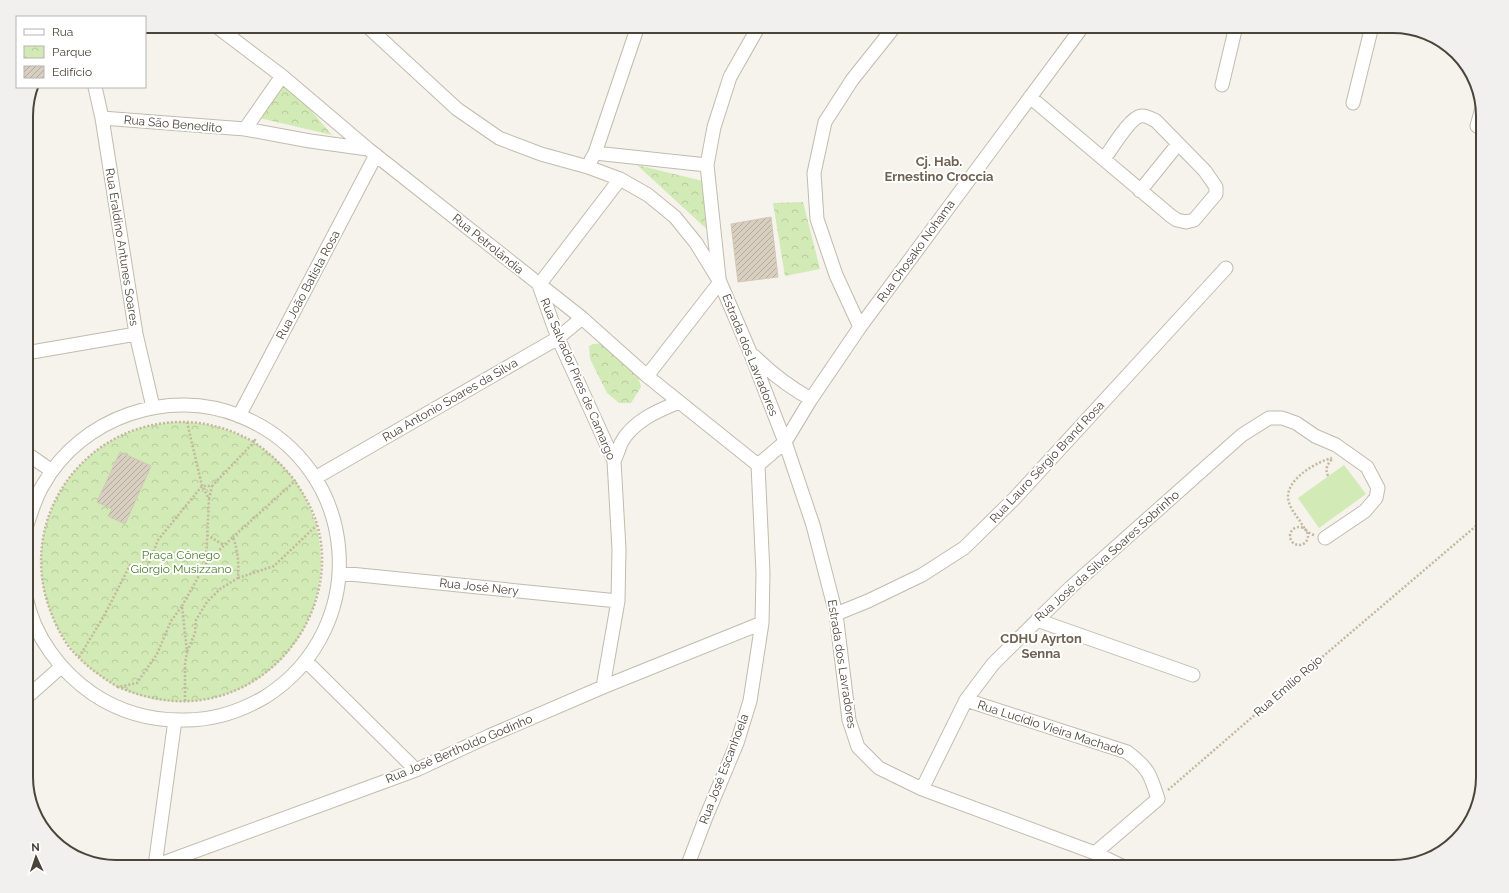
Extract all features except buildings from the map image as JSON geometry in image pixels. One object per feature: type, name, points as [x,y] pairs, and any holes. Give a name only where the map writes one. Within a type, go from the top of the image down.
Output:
[{"type":"street","name":"Rua Petrolândia","points":[[225,33],[282,76],[372,152],[582,318],[647,376],[758,465]]},
{"type":"street","points":[[376,33],[457,109],[498,138],[541,154],[588,167],[620,179],[648,195],[675,217],[696,243],[720,282]]},
{"type":"street","points":[[588,167],[595,153],[636,33]]},
{"type":"street","points":[[647,376],[720,282],[707,165],[714,127],[730,77],[755,33]]},
{"type":"street","points":[[860,327],[836,275],[817,219],[814,173],[825,122],[852,80],[889,33]]},
{"type":"street","name":"Rua Chosako Nohama","points":[[758,465],[785,442],[811,399],[860,327],[1078,33]]},
{"type":"street","points":[[1222,85],[1234,33]]},
{"type":"street","points":[[1352,103],[1370,33]]},
{"type":"street","points":[[245,130],[282,76]]},
{"type":"street","name":"Rua Eraldino Antunes Soares","points":[[95,88],[102,118],[136,334],[153,407]]},
{"type":"street","points":[[1030,98],[1140,191],[1177,220],[1186,222],[1194,220],[1216,194],[1216,187],[1211,178],[1156,121],[1148,117],[1141,116],[1132,120],[1104,159]]},
{"type":"street","name":"Rua São Benedito","points":[[102,118],[245,130],[372,152]]},
{"type":"street","points":[[1140,191],[1178,144]]},
{"type":"street","name":"Rua João Batista Rosa","points":[[240,416],[372,152]]},
{"type":"street","points":[[595,153],[707,165]]},
{"type":"street","points":[[539,285],[620,179]]},
{"type":"street","name":"Rua Lauro Sérgio Brand Rosa","points":[[836,614],[868,601],[922,575],[964,548],[1014,499],[1226,268]]},
{"type":"street","name":"Estrada dos Lavradores","points":[[720,282],[750,352],[785,442],[813,525],[836,614],[849,720],[858,747],[879,768],[922,789],[1094,853],[1109,860]]},
{"type":"street","name":"Rua Salvador Pires de Camargo","points":[[539,285],[558,338],[614,461],[619,549],[618,601],[603,687]]},
{"type":"street","name":"Rua Antonio Soares da Silva","points":[[315,478],[558,338],[582,318]]},
{"type":"street","points":[[33,352],[136,334]]},
{"type":"street","points":[[750,352],[772,374],[794,390],[811,399]]},
{"type":"street","points":[[614,461],[622,443],[633,427],[662,409],[679,402]]},
{"type":"street","points":[[33,506],[52,470],[76,444],[100,427],[126,415],[153,407],[182,405],[212,408],[240,416],[262,427],[282,441],[300,458],[315,478],[325,495],[337,533],[340,553],[340,573],[336,597],[329,619],[319,641],[306,661],[275,690],[238,710],[218,716],[197,720],[154,718],[128,712],[103,700],[81,685],[61,667],[46,647],[33,619]]},
{"type":"street","name":"Rua José da Silva Soares Sobrinho","points":[[922,789],[966,700],[993,664],[1037,620],[1242,435],[1269,418],[1282,418],[1296,423],[1315,436],[1336,445],[1367,467],[1378,488],[1376,498],[1365,511],[1321,537]]},
{"type":"street","points":[[33,458],[52,470]]},
{"type":"street","name":"Rua José Escanhoela","points":[[690,860],[737,744],[750,701],[762,623],[763,572],[758,465]]},
{"type":"street","name":"Rua José Nery","points":[[340,573],[618,601]]},
{"type":"street","points":[[1037,620],[1193,675]]},
{"type":"street","name":"Rua José Bertholdo Godinho","points":[[170,860],[416,770],[489,736],[603,687],[762,623]]},
{"type":"street","points":[[306,661],[416,770]]},
{"type":"street","points":[[33,692],[61,667]]},
{"type":"street","name":"Rua Lucídio Vieira Machado","points":[[966,700],[1127,752],[1144,765],[1152,779],[1158,799]]},
{"type":"street","points":[[155,860],[175,720]]},
{"type":"street","points":[[1094,853],[1158,799]]},
{"type":"path","points":[[171,422],[187,422],[214,426],[234,432],[254,442],[286,469],[296,481],[310,505],[317,525],[321,546],[322,568],[319,589],[313,610],[304,629],[295,644],[278,663],[243,687],[223,695],[202,700],[159,700],[138,695],[118,687],[100,676],[69,646],[57,628],[50,612],[43,588],[40,566],[46,524],[53,504],[63,485],[76,468],[92,453],[110,441],[129,432],[150,425],[171,422]]},
{"type":"path","points":[[187,422],[202,486],[209,499]]},
{"type":"path","points":[[206,563],[209,499],[212,486],[254,442],[262,427]]},
{"type":"path","points":[[1321,537],[1309,534],[1307,532],[1303,528],[1294,529],[1291,534],[1292,540],[1295,544],[1304,544],[1307,540],[1307,532],[1291,508],[1288,496],[1294,482],[1308,468],[1324,460],[1337,457]]},
{"type":"path","points":[[1328,476],[1326,471],[1328,464],[1333,458]]},
{"type":"path","points":[[118,687],[137,683],[157,654],[171,621],[182,606],[206,563],[296,481]]},
{"type":"path","points":[[202,486],[212,486]]},
{"type":"path","points":[[79,657],[104,616],[130,565],[147,568],[158,540],[202,486]]},
{"type":"path","points":[[185,701],[185,664],[187,652],[195,633],[196,620],[207,602],[220,589],[238,578],[274,566],[317,525]]},
{"type":"path","name":"Rua Emílio Rojo","points":[[1158,799],[1311,666],[1476,526]]},
{"type":"path","points":[[208,535],[224,545]]},
{"type":"path","points":[[233,537],[239,563],[238,578]]},
{"type":"path","points":[[182,606],[187,652]]},
{"type":"green space","points":[[284,79],[332,135],[255,117]]},
{"type":"green space","points":[[637,165],[703,181],[712,234]]},
{"type":"green space","points":[[803,202],[820,269],[785,276],[773,203]]},
{"type":"green space","points":[[605,343],[638,376],[641,387],[631,403],[619,403],[607,393],[590,359],[589,346],[593,344]]},
{"type":"green space","name":"Praça Cônego Giorgio Musizzano","points":[[181,422],[208,425],[235,433],[259,446],[280,463],[297,484],[310,508],[318,535],[321,562],[318,589],[310,616],[297,640],[280,661],[259,678],[235,691],[208,699],[181,702],[154,699],[127,691],[103,678],[82,661],[65,640],[52,616],[44,589],[41,562],[44,535],[52,508],[65,484],[82,463],[103,446],[127,433],[154,425]]},
{"type":"green space","points":[[1344,465],[1366,494],[1319,528],[1298,498]]},
{"type":"district","name":"Cj. Hab. Ernestino Croccia","points":[[939,168]]},
{"type":"district","name":"CDHU Ayrton Senna","points":[[1041,646]]}]
